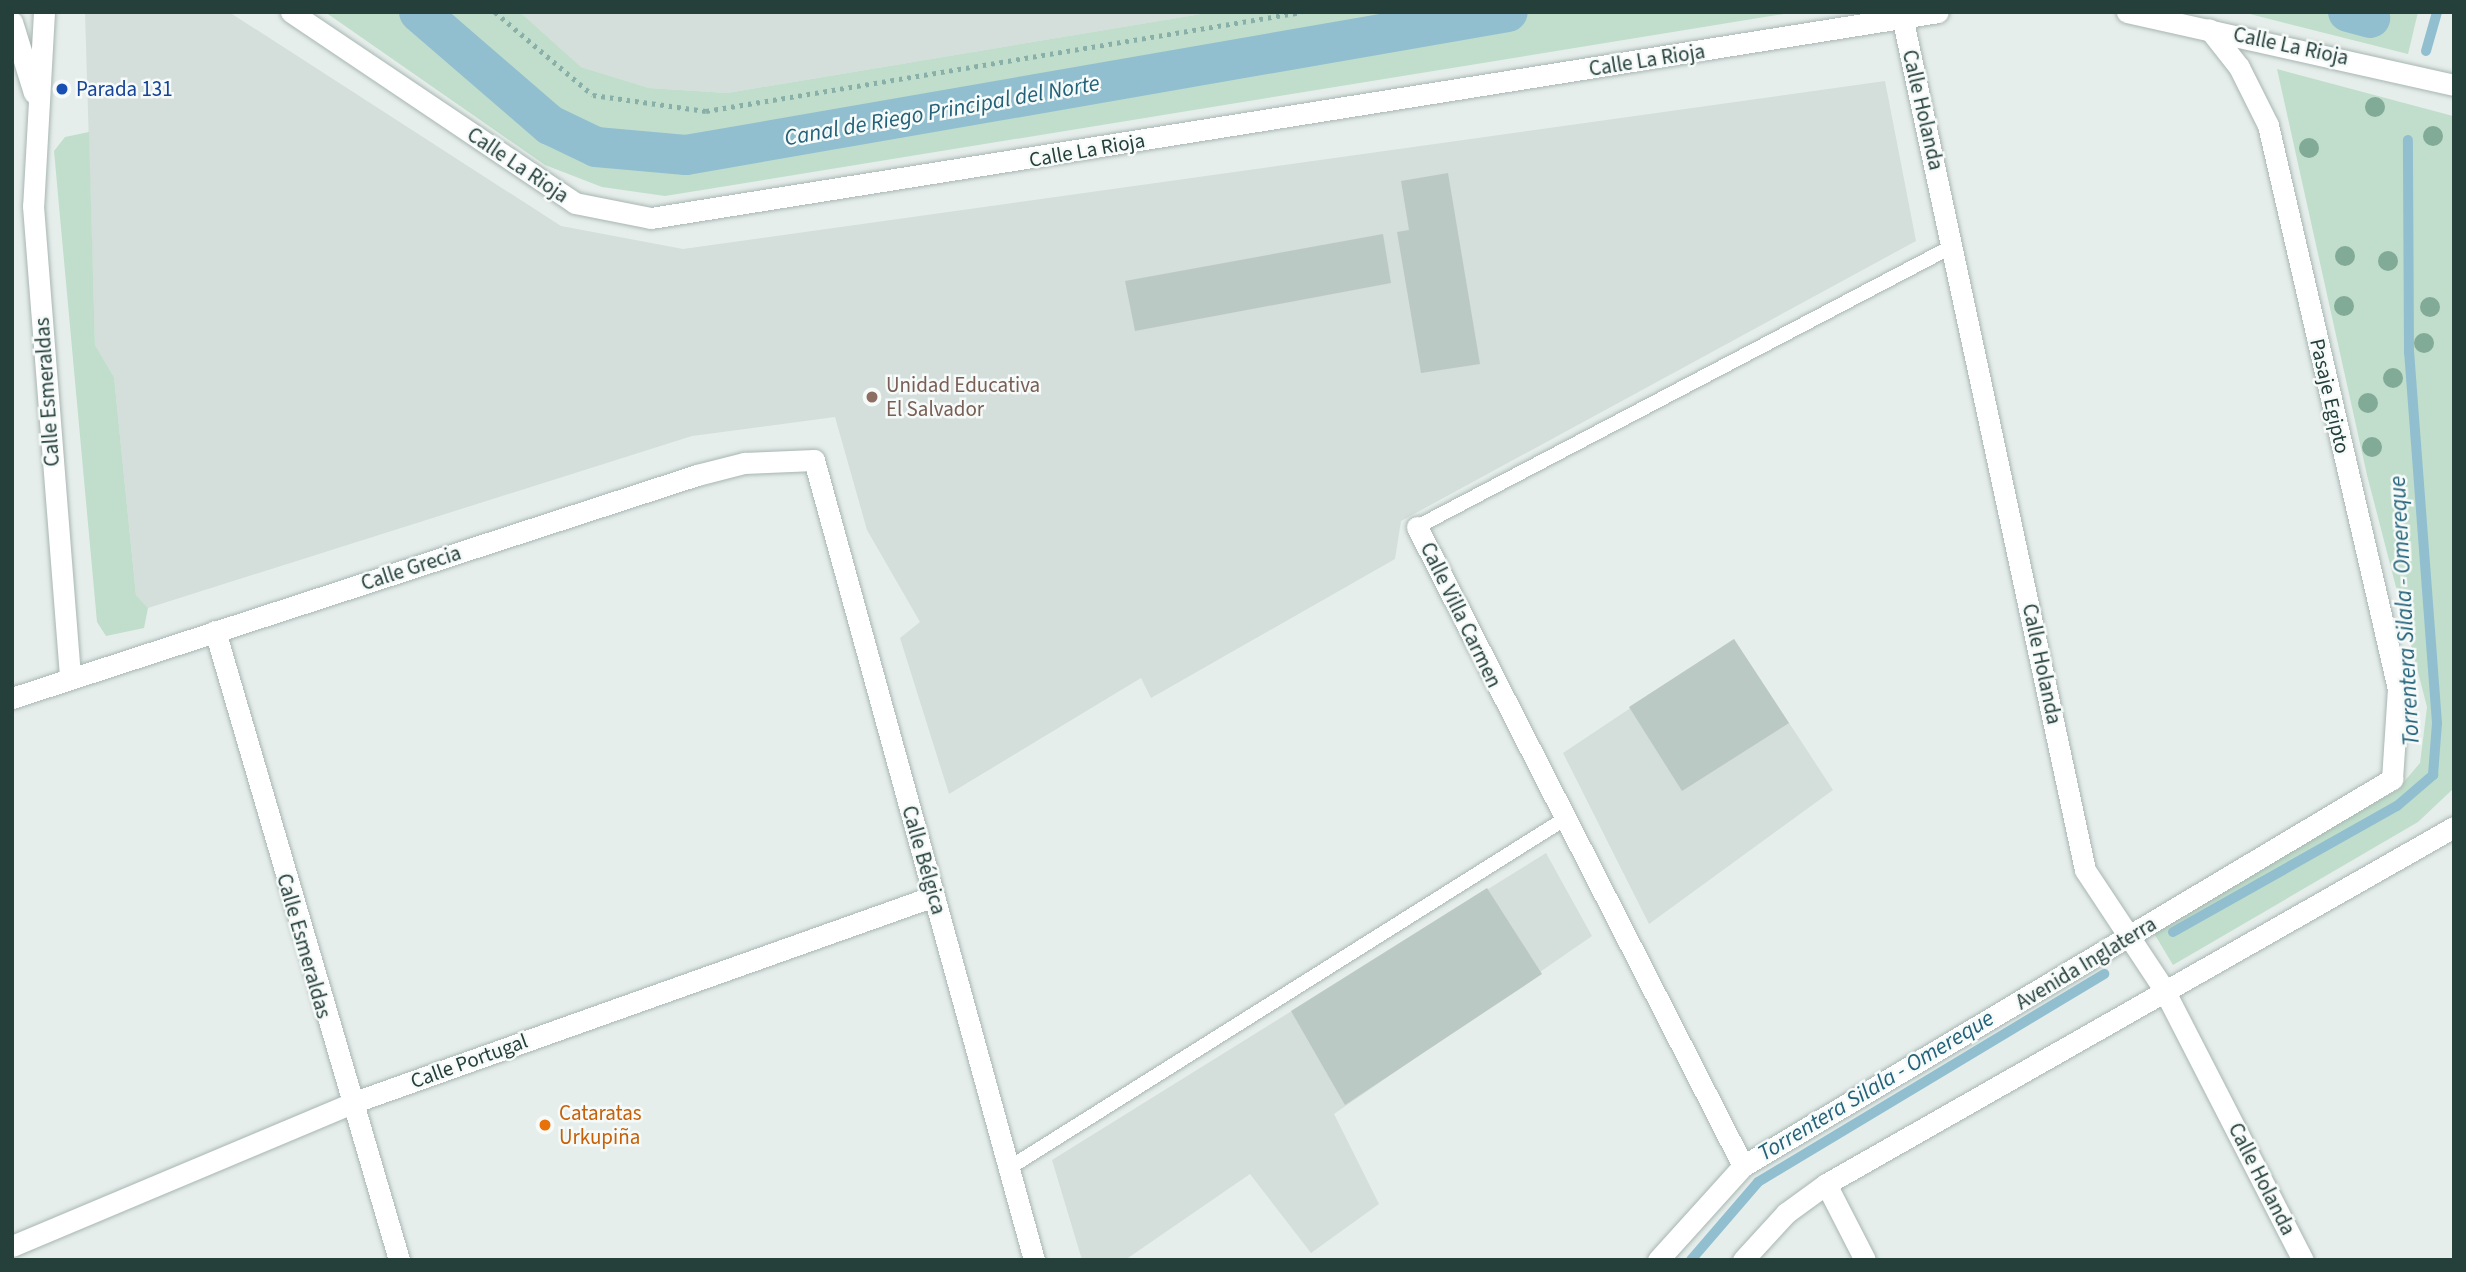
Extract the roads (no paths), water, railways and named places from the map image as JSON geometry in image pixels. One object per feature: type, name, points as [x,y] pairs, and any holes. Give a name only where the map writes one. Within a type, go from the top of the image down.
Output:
[{"type":"street","name":"Calle Esmeraldas","points":[[44,12],[33,206],[69,678]]},
{"type":"street","name":"Calle La Rioja","points":[[291,12],[575,203],[651,218],[1903,21],[1938,12]]},
{"type":"street","name":"Calle La Rioja","points":[[2127,12],[2454,85]]},
{"type":"street","name":"Calle Holanda","points":[[1903,21],[2085,870],[2163,988],[2303,1260]]},
{"type":"street","name":"Calle Esmeraldas","points":[[12,22],[37,105]]},
{"type":"street","name":"Pasaje Egipto","points":[[2208,29],[2239,67],[2268,125],[2398,689],[2392,779]]},
{"type":"street","points":[[12,213],[33,206]]},
{"type":"street","name":"Calle Grecia","points":[[12,698],[697,475],[744,463],[814,460]]},
{"type":"street","name":"Calle Bélgica","points":[[814,460],[1034,1260]]},
{"type":"street","name":"Calle Villa Carmen","points":[[1417,527],[1563,820],[1743,1166]]},
{"type":"street","name":"Calle Esmeraldas","points":[[215,631],[349,1104],[399,1260]]},
{"type":"street","name":"Avenida Inglaterra","points":[[1658,1260],[1743,1166],[2392,779]]},
{"type":"street","points":[[1743,1260],[1786,1213],[1826,1184],[2163,988],[2451,837]]},
{"type":"street","name":"Calle Portugal","points":[[12,1246],[349,1104],[934,896]]},
{"type":"street","points":[[1826,1184],[1864,1260]]},
{"type":"lane","name":"Calle Villa Carmen","points":[[1417,527],[1953,246]]},
{"type":"lane","points":[[1009,1168],[1563,820]]},
{"type":"waterway","name":"Canal de Riego Principal del Norte","points":[[419,12],[550,125],[596,147],[686,155],[1508,12]]},
{"type":"waterway","name":"Canal de Riego Principal del Norte","points":[[2348,12],[2370,18]]},
{"type":"waterway","name":"Torrentera Silala - Omereque","points":[[2426,51],[2437,12]]},
{"type":"waterway","name":"Torrentera Silala - Omereque","points":[[2173,932],[2397,806],[2433,775],[2437,723],[2409,353],[2408,140]]},
{"type":"waterway","name":"Torrentera Silala - Omereque","points":[[1691,1260],[1758,1182],[2104,974]]},
{"type":"place","name":"Parada 131","points":[[62,89]]},
{"type":"place","name":"Unidad Educativa El Salvador","points":[[872,397]]},
{"type":"place","name":"Cataratas Urkupiña","points":[[545,1125]]}]
